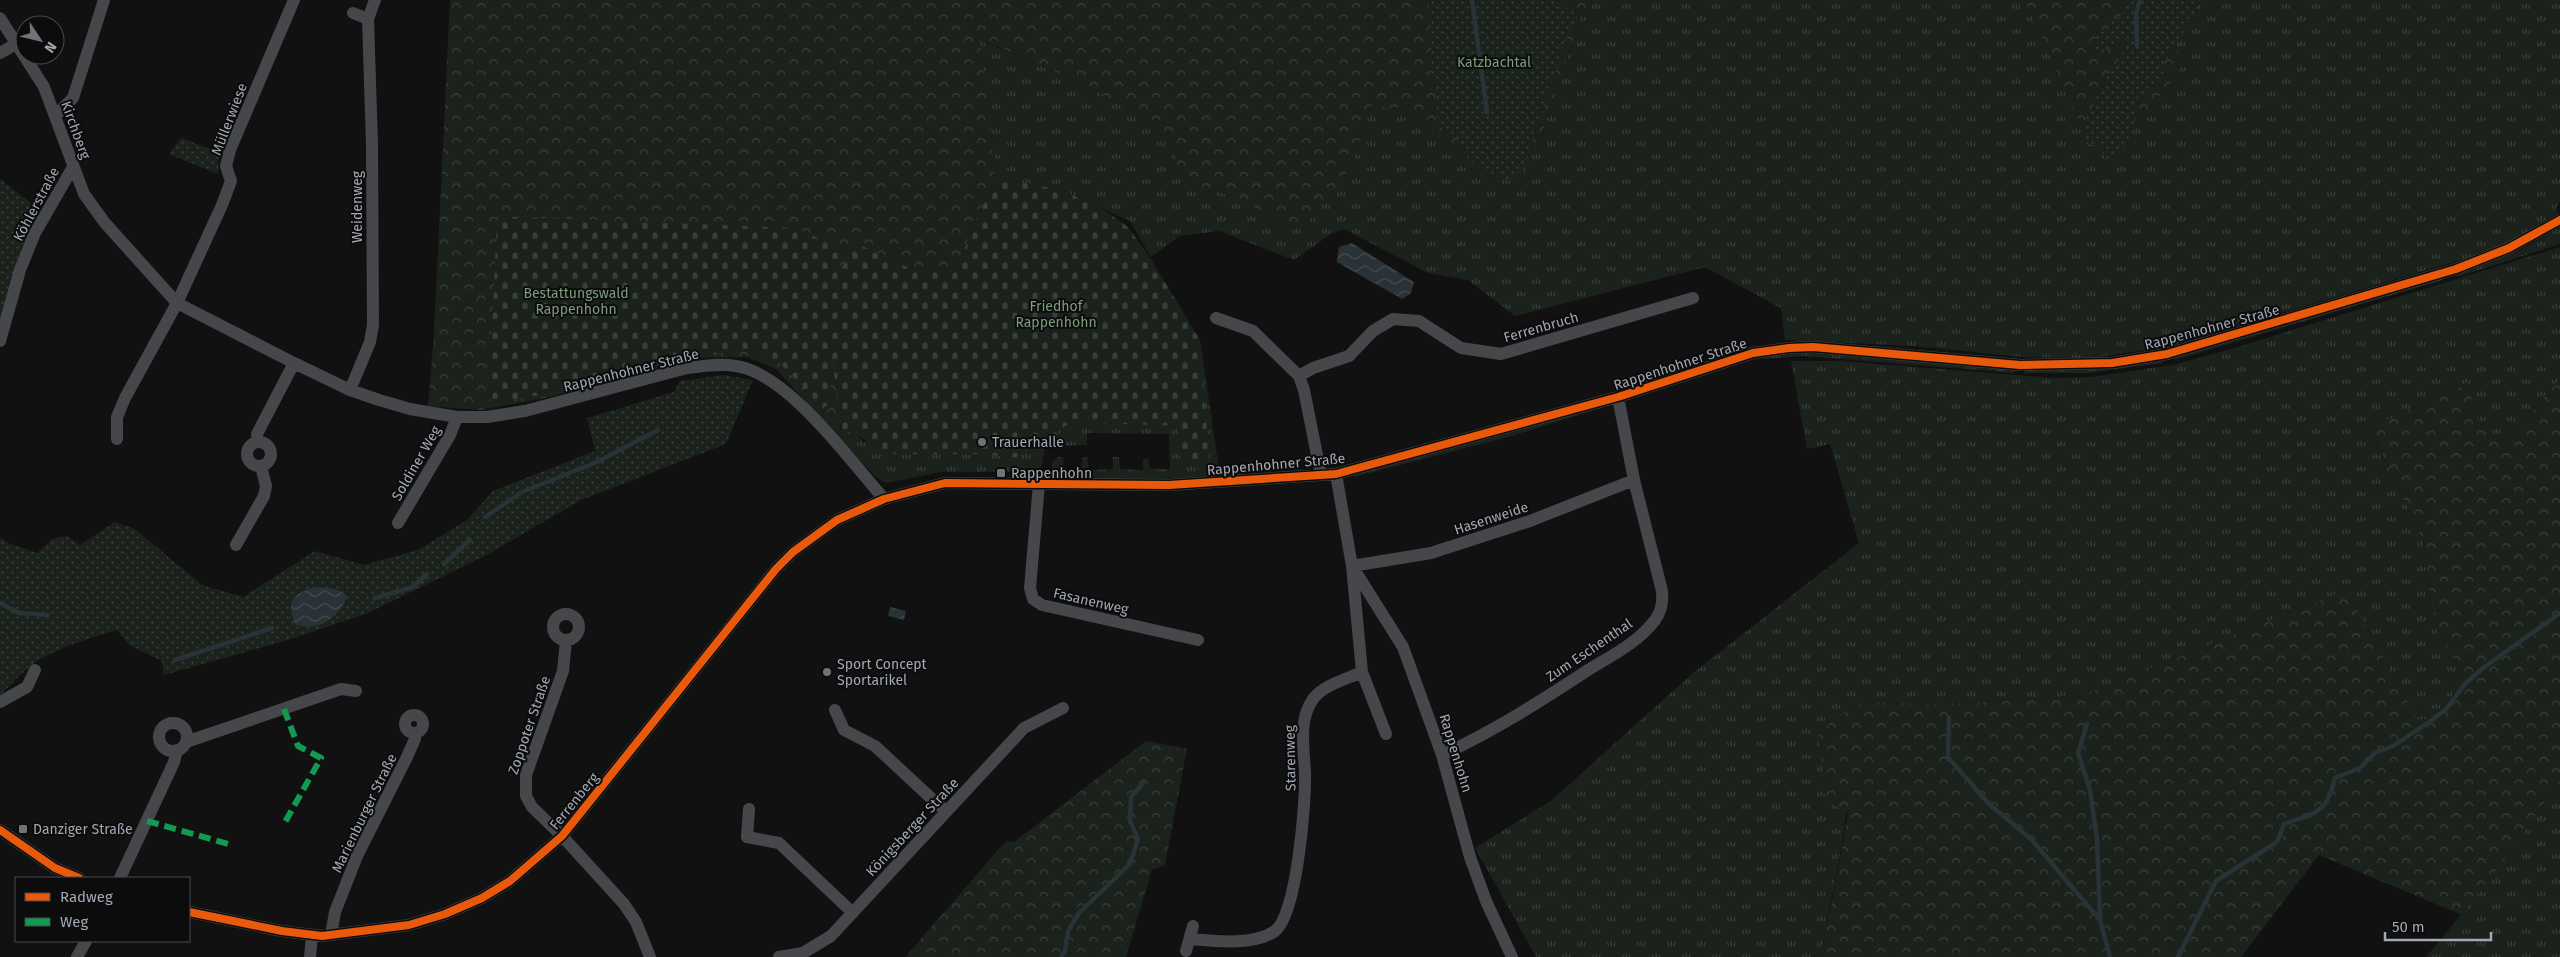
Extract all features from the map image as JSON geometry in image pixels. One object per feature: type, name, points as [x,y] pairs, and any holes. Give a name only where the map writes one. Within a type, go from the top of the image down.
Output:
[{"type":"street","points":[[55,116],[73,98],[104,0]]},
{"type":"street","name":"Müllerwiese","points":[[117,439],[118,417],[125,398],[177,303],[225,197],[231,181],[226,166],[230,150],[294,0]]},
{"type":"street","name":"Weidenweg","points":[[350,390],[367,349],[373,325],[372,145],[368,19],[375,0]]},
{"type":"street","points":[[353,13],[368,19]]},
{"type":"street","name":"Kirchberg","points":[[0,18],[15,42]]},
{"type":"street","points":[[0,53],[15,45]]},
{"type":"street","name":"Kirchberg","points":[[30,65],[44,87],[84,194],[105,223],[129,248]]},
{"type":"street","name":"Köhlerstraße","points":[[0,341],[20,270],[35,233],[73,167]]},
{"type":"street","name":"Rappenhohner Straße","points":[[129,248],[177,303],[350,390],[410,409],[458,417],[487,417],[525,411],[687,368],[714,365],[737,366],[756,371],[780,386],[820,426],[884,499],[945,483],[1177,485],[1336,474],[1618,397],[1753,353],[1789,348],[1918,355],[2020,365],[2112,364],[2168,354],[2456,269],[2509,248],[2560,220]]},
{"type":"street","name":"Ferrenbruch","points":[[1299,376],[1313,368],[1349,356],[1373,331],[1393,320],[1419,321],[1461,348],[1501,354],[1693,298]]},
{"type":"street","points":[[1216,318],[1253,331],[1299,376],[1304,390],[1321,475]]},
{"type":"street","points":[[236,544],[264,496],[266,486],[261,466],[252,463],[247,454],[249,447],[258,442],[257,434],[294,363]]},
{"type":"street","name":"Zum Eschenthal","points":[[1442,755],[1489,734],[1625,647],[1656,619],[1663,601],[1662,591],[1634,480],[1618,397]]},
{"type":"street","name":"Soldiner Weg","points":[[398,523],[450,436],[458,417]]},
{"type":"street","name":"Rappenhohn","points":[[1336,474],[1352,566],[1362,672]]},
{"type":"street","name":"Hasenweide","points":[[1352,566],[1431,553],[1530,521],[1634,480]]},
{"type":"street","name":"Fasanenweg","points":[[1039,484],[1030,588],[1033,599],[1042,605],[1198,640]]},
{"type":"street","name":"Ferrenberg","points":[[190,912],[312,936],[383,930],[445,914],[482,898],[510,881],[562,836],[776,569],[813,536],[837,520],[884,499]]},
{"type":"street","name":"Rappenhohn","points":[[1352,566],[1403,648],[1442,755],[1470,857],[1486,901],[1512,957]]},
{"type":"street","name":"Zoppoter Straße","points":[[566,640],[563,671],[526,775],[524,786],[532,807],[562,836],[624,904],[636,922],[650,957]]},
{"type":"street","points":[[0,702],[27,687],[35,670]]},
{"type":"street","points":[[1362,672],[1386,734]]},
{"type":"street","name":"Starenweg","points":[[1193,926],[1188,945],[1230,942],[1266,936],[1276,930],[1290,899],[1294,852],[1306,801],[1303,726],[1306,711],[1318,694],[1362,672]]},
{"type":"street","points":[[120,877],[181,746],[341,689],[356,691]]},
{"type":"street","name":"Königsberger Straße","points":[[779,957],[804,953],[831,936],[1024,728],[1063,708]]},
{"type":"street","points":[[835,710],[844,730],[875,746],[946,812]]},
{"type":"street","name":"Marienburger Straße","points":[[331,935],[335,912],[357,856],[416,739],[415,733]]},
{"type":"street","points":[[749,809],[747,837],[779,844],[853,913]]},
{"type":"street","points":[[0,830],[55,868],[78,877]]},
{"type":"street","points":[[310,957],[312,936]]},
{"type":"street","points":[[77,957],[85,942]]},
{"type":"green space","points":[[450,0],[1595,0],[1583,10],[1539,142],[1522,172],[1501,177],[1480,168],[1412,109],[1387,108],[1373,102],[1350,169],[1305,226],[1284,224],[1236,197],[1188,183],[1176,168],[1176,148],[1150,117],[1121,105],[1083,84],[980,39],[996,178],[972,228],[958,268],[920,273],[860,245],[839,438],[776,369],[747,357],[697,358],[550,397],[481,410],[428,406],[434,335]]},
{"type":"green space","name":"Katzbachtal","points":[[1428,0],[1552,0],[1579,14],[1560,51],[1559,63],[1532,140],[1530,154],[1514,182],[1487,173],[1468,159],[1456,137],[1439,127],[1431,59],[1432,36]]},
{"type":"green space","points":[[1595,0],[2025,0],[2120,146],[2189,57],[2167,44],[2187,0],[2560,0],[2560,202],[2556,208],[2558,213],[2506,244],[2481,254],[2170,346],[2093,358],[2023,357],[1914,346],[1785,340],[1781,308],[1705,267],[1515,316],[1468,280],[1428,273],[1344,229],[1331,234],[1294,260],[1219,231],[1180,236],[1151,257],[1130,221],[1059,189],[996,178],[979,39],[1083,84],[1121,105],[1150,117],[1176,148],[1176,168],[1188,183],[1236,197],[1284,224],[1304,226],[1350,169],[1373,102],[1387,108],[1412,109],[1480,168],[1501,177],[1539,142],[1583,10]]},
{"type":"green space","points":[[2025,0],[2187,0],[2149,35],[2189,57],[2121,146],[2096,144],[2079,121]]},
{"type":"green space","points":[[2124,0],[2202,0],[2165,62],[2163,76],[2157,85],[2138,100],[2131,139],[2106,162],[2100,145],[2092,145],[2085,140],[2083,125],[2107,77],[2125,49],[2128,38],[2106,50],[2094,49],[2096,35],[2123,13]]},
{"type":"green space","points":[[181,138],[219,152],[218,174],[169,154]]},
{"type":"green space","name":"Friedhof Rappenhohn","points":[[996,178],[1059,189],[1101,208],[1128,227],[1151,259],[1200,340],[1209,459],[1180,461],[1178,426],[1072,422],[1057,431],[1058,446],[1045,447],[1043,442],[1022,437],[1020,458],[980,454],[882,454],[852,430],[839,438],[841,427],[834,372],[841,268],[860,245],[920,273],[958,268],[972,228]]},
{"type":"green space","points":[[0,179],[43,212],[0,321]]},
{"type":"green space","name":"Bestattungswald Rappenhohn","points":[[497,216],[795,228],[839,247],[836,360],[831,369],[830,403],[822,409],[782,365],[755,350],[689,356],[557,392],[491,403],[486,378],[493,312]]},
{"type":"green space","points":[[2560,227],[2560,244],[2457,277],[2456,274],[2519,251]]},
{"type":"green space","points":[[2560,247],[2560,379],[2514,434],[2499,441],[2484,430],[2476,416],[2467,383],[2370,429],[2423,540],[2429,590],[2438,631],[2463,676],[2450,699],[2433,718],[2418,720],[2346,590],[2078,697],[1943,704],[1863,702],[1839,862],[1819,957],[1537,957],[1535,955],[1475,848],[1552,800],[1692,674],[1859,543],[1830,444],[1807,449],[1791,361],[1841,361],[2053,378],[2092,377],[2173,365],[2238,347]]},
{"type":"green space","points":[[2443,278],[2443,280],[2175,360],[2175,357]]},
{"type":"green space","points":[[1200,340],[1220,476],[1106,480],[1064,477],[1051,472],[1052,463],[1058,457],[1063,457],[1064,470],[1081,470],[1082,458],[1087,457],[1089,470],[1113,469],[1113,457],[1119,457],[1120,469],[1143,470],[1143,459],[1148,459],[1150,469],[1170,469],[1169,434],[1087,433],[1087,445],[1058,446],[1057,431],[1072,422],[1178,426]]},
{"type":"green space","points":[[1805,353],[2015,369],[2014,373],[1804,356],[1763,359],[1762,356]]},
{"type":"green space","points":[[2162,360],[2163,363],[2087,373],[2024,373],[2024,370],[2086,370]]},
{"type":"green space","points":[[724,375],[753,380],[726,444],[581,500],[483,557],[368,613],[291,639],[164,675],[162,661],[129,645],[117,630],[89,638],[44,657],[26,670],[0,695],[0,538],[10,544],[38,553],[52,539],[67,536],[80,545],[115,522],[135,529],[202,585],[243,597],[315,551],[364,565],[418,550],[467,520],[493,491],[595,451],[587,418],[674,392],[680,381]]},
{"type":"green space","points":[[2560,379],[2560,781],[2511,851],[2462,915],[2319,855],[2241,957],[1819,957],[1832,901],[1848,814],[1825,799],[1819,735],[1834,719],[1863,702],[1943,704],[2078,697],[2346,590],[2418,720],[2433,718],[2450,699],[2463,676],[2438,631],[2429,590],[2423,540],[2370,428],[2468,383],[2480,423],[2491,436],[2499,441],[2514,434]]},
{"type":"green space","points":[[1604,407],[1512,436],[1354,477],[1354,475]]},
{"type":"green space","points":[[852,430],[864,442],[1020,458],[1022,437],[1043,442],[1045,447],[1042,466],[1032,472],[940,472],[886,483],[876,477],[839,438]]},
{"type":"green space","points":[[1146,741],[1187,749],[1165,865],[1152,870],[1126,957],[905,957],[1006,841],[1014,842]]},
{"type":"green space","points":[[2560,781],[2560,957],[2426,957],[2495,871]]},
{"type":"water","points":[[1352,243],[1414,282],[1411,293],[1402,299],[1337,262],[1339,247]]},
{"type":"water","points":[[314,587],[340,591],[347,596],[344,604],[333,617],[319,625],[311,627],[295,624],[291,610],[292,600],[300,593]]},
{"type":"water","points":[[890,607],[906,611],[904,620],[888,616]]},
{"type":"waterway","points":[[1472,0],[1487,112]]},
{"type":"waterway","points":[[2137,45],[2136,14],[2140,0]]},
{"type":"waterway","points":[[485,517],[522,492],[597,462],[658,430]]},
{"type":"waterway","points":[[444,564],[470,540]]},
{"type":"waterway","points":[[375,598],[413,587],[427,574]]},
{"type":"waterway","points":[[0,603],[19,613],[48,615]]},
{"type":"waterway","points":[[2178,957],[2216,881],[2277,842],[2284,824],[2312,814],[2324,805],[2332,790],[2335,778],[2360,768],[2375,753],[2393,746],[2432,720],[2446,709],[2465,684],[2483,668],[2560,613]]},
{"type":"waterway","points":[[175,660],[272,628]]},
{"type":"waterway","points":[[1949,718],[1948,757],[1988,803],[2031,839],[2100,920],[2110,957]]},
{"type":"waterway","points":[[2087,724],[2078,753],[2090,790],[2097,839],[2100,920]]},
{"type":"waterway","points":[[1061,957],[1065,951],[1068,931],[1079,913],[1130,864],[1138,839],[1130,821],[1131,797],[1143,783]]},
{"type":"marked path","points":[[284,709],[298,746],[321,758],[284,824]]},
{"type":"marked path","points":[[147,821],[232,845]]},
{"type":"cycle path","points":[[190,912],[282,931],[322,936],[409,925],[445,914],[482,898],[510,881],[562,836],[776,569],[793,552],[837,520],[884,499],[945,483],[1169,485],[1336,474],[1618,397],[1753,353],[1789,348],[1813,347],[2020,365],[2112,363],[2167,354],[2456,269],[2509,248],[2560,220]]},
{"type":"cycle path","points":[[0,830],[55,868],[77,877]]},
{"type":"place","name":"Trauerhalle","points":[[982,442]]},
{"type":"place","name":"Rappenhohn","points":[[1001,473]]},
{"type":"place","name":"Sport Concept Sportarikel","points":[[827,672]]},
{"type":"place","name":"Danziger Straße","points":[[23,829]]}]
